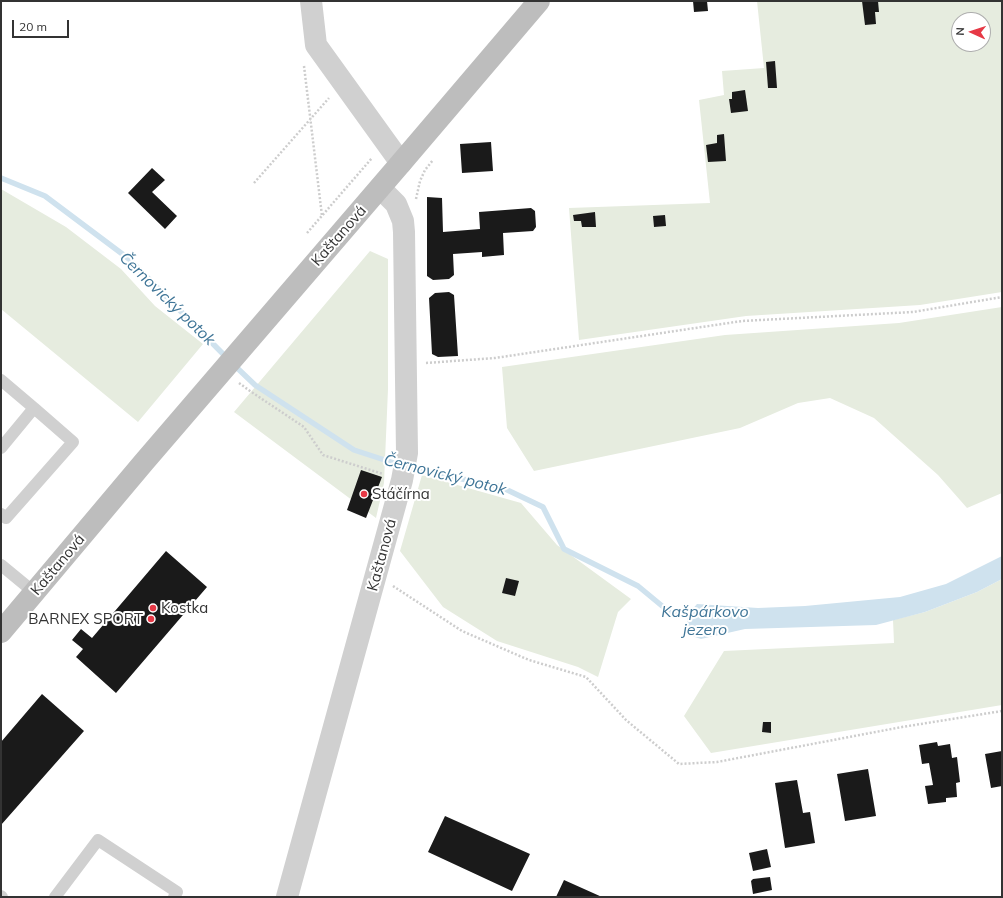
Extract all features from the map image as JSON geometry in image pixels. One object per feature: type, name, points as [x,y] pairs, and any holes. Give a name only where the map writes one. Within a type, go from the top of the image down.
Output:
[{"type":"main road","name":"Kaštanová","points":[[1,632],[539,1]]},
{"type":"street","points":[[311,1],[316,45],[402,163]]},
{"type":"street","name":"Kaštanová","points":[[287,897],[402,480],[407,453],[405,246],[403,221],[396,204],[380,188]]},
{"type":"lane","points":[[1,380],[73,442],[6,518],[1,514]]},
{"type":"lane","points":[[1,448],[34,408]]},
{"type":"lane","points":[[1,565],[35,593]]},
{"type":"lane","points":[[55,897],[98,840],[177,892],[174,897]]},
{"type":"path","points":[[304,60],[322,216]]},
{"type":"path","points":[[254,183],[343,83]]},
{"type":"path","points":[[307,233],[386,142]]},
{"type":"path","points":[[416,205],[420,181],[425,170],[435,158]]},
{"type":"path","points":[[405,363],[418,364],[495,358],[742,321],[913,312],[1002,297]]},
{"type":"path","points":[[223,370],[250,391],[304,427],[323,455],[402,480]]},
{"type":"path","points":[[376,575],[462,632],[529,660],[586,677],[626,720],[679,764],[717,762],[902,727],[1002,711]]},
{"type":"shaded area","points":[[757,1],[1002,1],[1002,292],[920,305],[746,316],[579,340],[569,208],[710,203],[699,100],[724,95],[722,71],[764,68]]},
{"type":"shaded area","points":[[1,189],[66,227],[121,269],[155,306],[203,344],[138,422],[1,309]]},
{"type":"shaded area","points":[[370,251],[388,259],[388,389],[384,483],[376,518],[234,412]]},
{"type":"shaded area","points":[[1002,307],[1002,493],[967,508],[938,475],[874,418],[830,398],[798,403],[740,428],[534,471],[507,428],[502,367],[725,335],[899,323]]},
{"type":"shaded area","points":[[422,475],[521,503],[557,545],[631,599],[618,612],[598,677],[578,667],[497,641],[443,607],[400,551]]},
{"type":"shaded area","points":[[1002,579],[1002,705],[711,753],[684,716],[724,651],[894,643],[893,620],[925,612],[977,592]]},
{"type":"water","name":"Kašpárkovo jezero","points":[[1002,556],[1002,579],[977,592],[925,612],[876,625],[745,629],[701,639],[692,636],[689,633],[687,618],[689,613],[697,604],[758,608],[805,606],[900,597],[946,584]]},
{"type":"building","points":[[693,1],[707,1],[708,11],[694,12]]},
{"type":"building","points":[[862,1],[878,1],[879,12],[875,12],[876,24],[865,25]]},
{"type":"building","points":[[775,61],[777,88],[768,88],[766,62]]},
{"type":"building","points":[[745,90],[748,111],[731,113],[729,99],[732,99],[732,92]]},
{"type":"building","points":[[724,134],[726,161],[708,162],[706,145],[717,143],[717,135]]},
{"type":"building","points":[[491,142],[493,171],[462,173],[460,144]]},
{"type":"building","points":[[152,168],[165,180],[152,192],[177,216],[165,229],[128,193]]},
{"type":"building","points":[[427,197],[442,198],[443,232],[480,229],[479,212],[531,208],[535,211],[536,227],[533,231],[503,233],[504,255],[482,257],[482,252],[453,254],[454,275],[449,279],[433,280],[427,276]]},
{"type":"building","points":[[595,212],[596,227],[582,227],[581,221],[574,221],[573,215]]},
{"type":"building","points":[[665,215],[666,226],[654,227],[653,216]]},
{"type":"building","points":[[449,292],[454,295],[458,356],[438,357],[432,354],[429,298],[435,293]]},
{"type":"building","name":"Stáčírna","points":[[361,470],[382,477],[366,518],[347,510]]},
{"type":"building","name":"Kostka","points":[[166,551],[207,587],[116,693],[76,657],[83,649],[72,640],[81,629],[92,638]]},
{"type":"building","points":[[506,578],[519,581],[515,596],[502,593]]},
{"type":"building","points":[[42,694],[84,731],[1,825],[1,742]]},
{"type":"building","points":[[763,722],[771,722],[771,733],[762,732]]},
{"type":"building","points":[[937,742],[938,746],[950,744],[952,758],[957,757],[960,782],[956,783],[957,797],[946,798],[946,802],[928,804],[925,786],[933,785],[929,763],[922,764],[919,745]]},
{"type":"building","points":[[1002,751],[1002,786],[991,788],[985,754]]},
{"type":"building","points":[[868,769],[876,816],[845,821],[837,774]]},
{"type":"building","points":[[797,780],[803,813],[810,812],[815,843],[785,848],[775,783]]},
{"type":"building","points":[[445,816],[530,854],[512,891],[428,852]]},
{"type":"building","points":[[767,849],[771,867],[753,871],[749,853]]},
{"type":"building","points":[[770,877],[772,890],[753,894],[751,881],[753,879]]},
{"type":"building","points":[[564,880],[602,897],[556,897]]},
{"type":"waterway","name":"Černovický potok","points":[[1,178],[45,196],[129,259],[227,358]]},
{"type":"waterway","name":"Černovický potok","points":[[233,364],[255,385],[354,450],[400,465]]},
{"type":"waterway","name":"Černovický potok","points":[[409,468],[501,487],[543,507],[564,549],[638,586],[673,615],[694,615]]},
{"type":"place","name":"Stáčírna","points":[[364,494]]},
{"type":"place","name":"Kostka","points":[[153,608]]},
{"type":"place","name":"BARNEX SPORT","points":[[151,619]]}]
